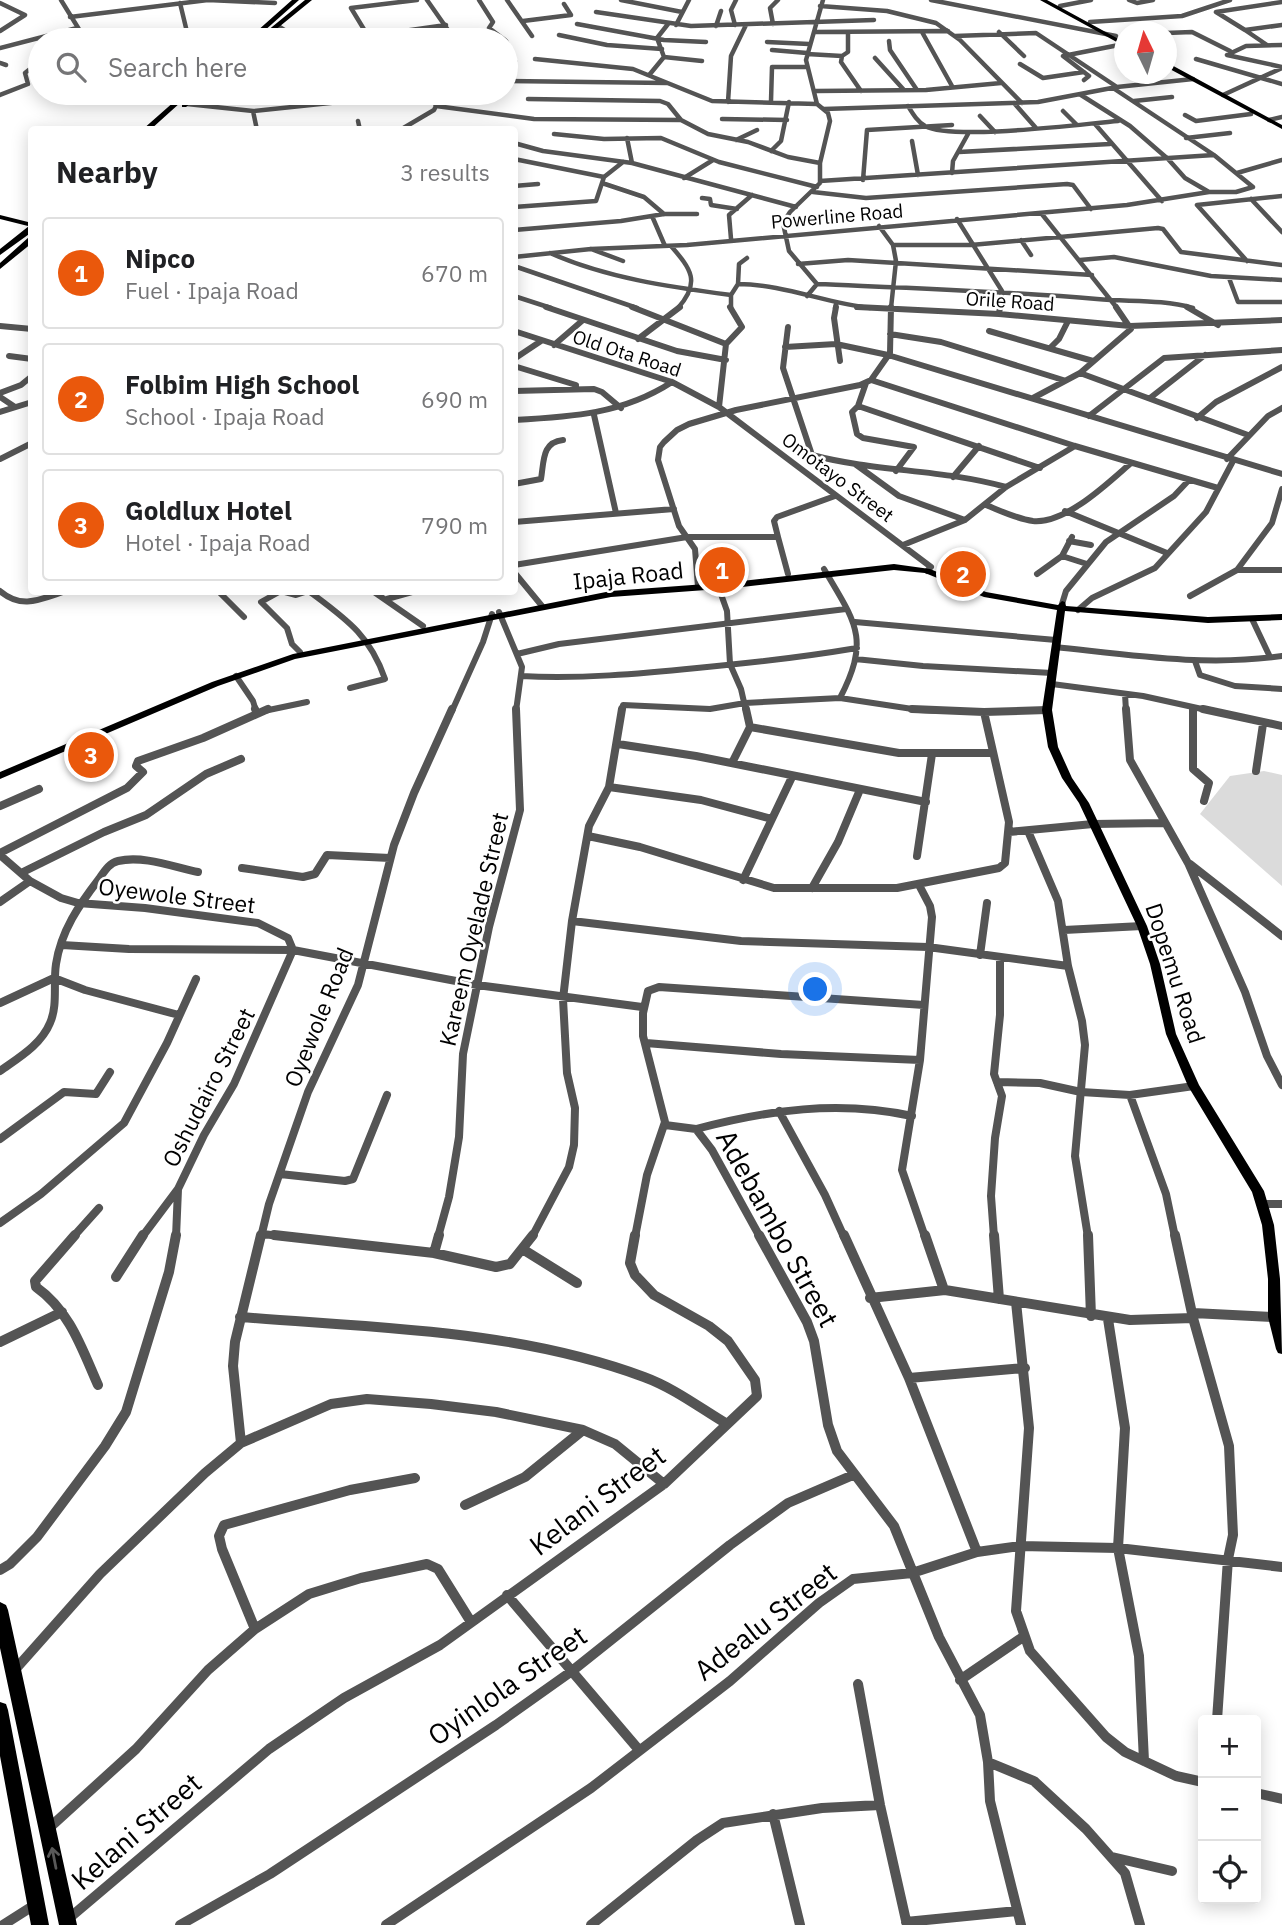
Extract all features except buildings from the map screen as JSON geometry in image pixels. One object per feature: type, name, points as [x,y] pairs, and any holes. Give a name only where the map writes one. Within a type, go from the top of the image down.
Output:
[{"type":"highway","points":[[266,28],[296,0]]},
{"type":"highway","points":[[274,28],[309,0]]},
{"type":"highway","points":[[150,126],[174,105]]},
{"type":"highway","points":[[162,126],[186,105]]},
{"type":"highway","points":[[1,251],[28,229]]},
{"type":"highway","points":[[0,267],[28,242]]},
{"type":"highway","points":[[0,1609],[67,1923]]},
{"type":"highway","points":[[0,1713],[40,1925]]},
{"type":"main road","points":[[1043,0],[1113,37]]},
{"type":"main road","points":[[1049,0],[1113,37]]},
{"type":"main road","points":[[1177,71],[1282,130]]},
{"type":"main road","points":[[1191,79],[1269,120],[1282,130]]},
{"type":"main road","points":[[0,219],[28,226]]},
{"type":"main road","name":"Ipaja Road","points":[[718,584],[788,574],[887,566],[929,569],[984,594],[1078,608],[1159,617],[1252,619],[1282,615]]},
{"type":"main road","name":"Ipaja Road","points":[[0,770],[198,687],[300,652],[541,604],[825,571]]},
{"type":"main road","name":"Dopemu Road","points":[[1062,606],[1047,710],[1053,747],[1142,926],[1155,964],[1171,1034],[1194,1086],[1249,1173],[1263,1204],[1274,1279],[1274,1317],[1282,1349]]},
{"type":"main road","name":"Ipaja Road","points":[[1078,608],[1207,616],[1282,615]]},
{"type":"main road","name":"Ipaja Road","points":[[0,776],[268,663],[423,626],[496,615]]},
{"type":"street","points":[[61,0],[77,28]]},
{"type":"street","points":[[131,0],[136,8]]},
{"type":"street","points":[[151,0],[154,6]]},
{"type":"street","points":[[70,17],[204,0],[275,3]]},
{"type":"street","points":[[363,28],[350,9],[380,2],[416,0]]},
{"type":"street","points":[[427,0],[448,28]]},
{"type":"street","points":[[479,0],[493,22],[489,28]]},
{"type":"street","points":[[507,0],[532,36]]},
{"type":"street","points":[[621,0],[682,12]]},
{"type":"street","points":[[676,25],[689,0]]},
{"type":"street","points":[[734,25],[731,10],[736,0]]},
{"type":"street","points":[[773,24],[770,8],[778,0]]},
{"type":"street","points":[[931,0],[1032,18],[1113,37]]},
{"type":"street","points":[[1060,6],[1091,0]]},
{"type":"street","points":[[1129,0],[1137,3],[1153,0]]},
{"type":"street","points":[[1090,22],[1177,16],[1230,0]]},
{"type":"street","points":[[1216,12],[1282,2]]},
{"type":"street","points":[[180,3],[186,28]]},
{"type":"street","points":[[817,104],[816,91],[806,67],[809,44],[822,3],[927,20],[950,31],[971,49],[1001,83],[1014,91],[1022,103]]},
{"type":"street","points":[[0,4],[25,15],[0,31]]},
{"type":"street","points":[[523,21],[571,15],[564,4]]},
{"type":"street","points":[[1207,8],[1269,46]]},
{"type":"street","points":[[716,26],[721,11]]},
{"type":"street","points":[[596,12],[676,25],[816,24],[874,20]]},
{"type":"street","points":[[400,23],[402,28]]},
{"type":"street","points":[[577,24],[657,38],[706,42]]},
{"type":"street","points":[[657,38],[668,24]]},
{"type":"street","points":[[424,28],[446,25]]},
{"type":"street","points":[[728,102],[731,56],[746,25]]},
{"type":"street","points":[[1245,30],[1282,25]]},
{"type":"street","points":[[814,32],[950,31]]},
{"type":"street","points":[[922,32],[952,86]]},
{"type":"street","points":[[1177,33],[1192,32],[1230,51],[1246,46],[1282,45]]},
{"type":"street","points":[[772,50],[842,56],[848,52],[848,33]]},
{"type":"street","points":[[999,33],[1024,56]]},
{"type":"street","points":[[955,36],[1036,33],[1070,54],[1237,173],[1282,160]]},
{"type":"street","points":[[559,34],[607,45],[662,50]]},
{"type":"street","points":[[657,38],[664,57]]},
{"type":"street","points":[[0,48],[28,41]]},
{"type":"street","points":[[889,41],[890,50],[916,90]]},
{"type":"street","points":[[767,42],[809,44]]},
{"type":"street","points":[[1084,80],[1090,78],[1062,57],[1114,45]]},
{"type":"street","points":[[1230,51],[1227,55],[1282,68]]},
{"type":"street","points":[[591,64],[596,54]]},
{"type":"street","points":[[842,56],[845,71],[861,91]]},
{"type":"street","points":[[664,57],[702,61]]},
{"type":"street","points":[[650,74],[664,57]]},
{"type":"street","points":[[875,58],[904,90]]},
{"type":"street","points":[[535,59],[628,68],[650,74],[692,95],[728,102],[817,104],[824,109],[830,121],[820,163],[820,181],[815,190],[785,217],[784,236],[789,251],[817,284],[893,285],[1175,303],[1195,309],[1218,325]]},
{"type":"street","points":[[1196,59],[1282,85]]},
{"type":"street","points":[[0,63],[6,65]]},
{"type":"street","points":[[1020,64],[1043,78],[1084,72]]},
{"type":"street","points":[[771,101],[772,67],[806,67]]},
{"type":"street","points":[[1223,95],[1282,68]]},
{"type":"street","points":[[0,95],[27,84],[25,73],[28,71]]},
{"type":"street","points":[[824,109],[1022,103],[1191,79]]},
{"type":"street","points":[[518,80],[603,84],[670,83]]},
{"type":"street","points":[[816,91],[916,90],[1001,83]]},
{"type":"street","points":[[603,84],[603,93]]},
{"type":"street","points":[[1081,95],[1118,121],[1130,126],[1168,159],[1185,178],[1209,192]]},
{"type":"street","points":[[1134,101],[1172,97]]},
{"type":"street","points":[[528,99],[660,101],[668,104],[681,120],[708,134],[820,163]]},
{"type":"street","points":[[771,151],[781,141],[789,102]]},
{"type":"street","points":[[1014,103],[1036,128]]},
{"type":"street","points":[[196,105],[253,111],[312,105]]},
{"type":"street","points":[[407,126],[436,106],[541,119],[681,120]]},
{"type":"street","points":[[908,106],[915,118],[927,127],[968,134],[1118,121]]},
{"type":"street","points":[[253,111],[256,126]]},
{"type":"street","points":[[1062,111],[1077,125]]},
{"type":"street","points":[[1185,115],[1197,121],[1251,114]]},
{"type":"street","points":[[980,116],[995,132]]},
{"type":"street","points":[[1269,120],[1282,117]]},
{"type":"street","points":[[722,119],[787,120]]},
{"type":"street","points":[[358,121],[359,126]]},
{"type":"street","points":[[863,180],[867,130],[952,124]]},
{"type":"street","points":[[1095,124],[1162,201]]},
{"type":"street","points":[[736,140],[757,130]]},
{"type":"street","points":[[1186,138],[1230,133]]},
{"type":"street","points":[[554,134],[600,139],[666,139],[713,160],[815,190],[866,198],[1067,184],[1073,186],[1091,209]]},
{"type":"street","points":[[952,173],[953,161],[968,134]]},
{"type":"street","points":[[627,138],[632,163]]},
{"type":"street","points":[[912,141],[918,175]]},
{"type":"street","points":[[518,144],[543,151],[632,163],[796,206]]},
{"type":"street","points":[[959,152],[1110,144]]},
{"type":"street","points":[[820,181],[1213,155]]},
{"type":"street","points":[[518,160],[603,180],[654,202],[664,214]]},
{"type":"street","points":[[684,178],[713,160]]},
{"type":"street","points":[[518,207],[596,201],[603,180],[623,162]]},
{"type":"street","name":"Powerline Road","points":[[518,257],[1041,214],[1162,201],[1209,192],[1236,192],[1253,187],[1237,173]]},
{"type":"street","points":[[518,186],[538,184]]},
{"type":"street","points":[[731,239],[728,219],[752,195]]},
{"type":"street","points":[[1247,261],[1197,205],[1282,196]]},
{"type":"street","points":[[702,198],[710,200],[710,205],[737,209]]},
{"type":"street","points":[[1251,199],[1282,232]]},
{"type":"street","points":[[518,230],[621,221],[664,214],[697,214]]},
{"type":"street","points":[[1033,398],[1080,373],[1124,338],[1131,329],[1112,299],[1041,214]]},
{"type":"street","points":[[638,339],[676,311],[690,291],[689,266],[668,246],[652,216]]},
{"type":"street","points":[[957,219],[1002,291],[999,314]]},
{"type":"street","points":[[879,226],[893,244],[896,263],[891,309],[891,351],[869,382],[858,406],[852,412],[852,417],[860,436],[914,447],[896,471]]},
{"type":"street","points":[[893,244],[971,244],[1163,229],[1181,251],[1282,264]]},
{"type":"street","points":[[1021,240],[1031,255]]},
{"type":"street","points":[[591,249],[623,261]]},
{"type":"street","points":[[550,253],[570,262],[690,291],[731,295]]},
{"type":"street","points":[[1080,260],[1114,257],[1229,278],[1282,280]]},
{"type":"street","points":[[719,407],[726,344],[742,327],[730,307],[731,295],[738,284],[738,264],[747,258]]},
{"type":"street","points":[[798,264],[840,260],[1092,275]]},
{"type":"street","points":[[1260,263],[1265,280]]},
{"type":"street","points":[[518,267],[726,344]]},
{"type":"street","points":[[1229,278],[1238,302],[1282,302]]},
{"type":"street","name":"Orile Road","points":[[738,284],[760,284],[836,304],[999,314],[1130,326],[1218,325],[1282,320]]},
{"type":"street","points":[[807,296],[817,284]]},
{"type":"street","points":[[518,297],[638,339],[688,354],[726,360]]},
{"type":"street","points":[[836,304],[836,344],[840,362]]},
{"type":"street","points":[[554,345],[583,320]]},
{"type":"street","points":[[1050,348],[1059,339],[1068,321]]},
{"type":"street","points":[[0,326],[28,329]]},
{"type":"street","points":[[788,327],[783,369],[812,456],[896,471],[982,480],[1006,487]]},
{"type":"street","points":[[989,331],[1093,361]]},
{"type":"street","name":"Old Ota Road","points":[[518,332],[672,382],[719,407],[725,414]]},
{"type":"street","points":[[890,334],[941,342],[1063,380]]},
{"type":"street","points":[[518,356],[541,341]]},
{"type":"street","points":[[785,347],[836,344],[888,355],[1282,474]]},
{"type":"street","points":[[1089,416],[1160,360],[1282,350]]},
{"type":"street","points":[[1150,398],[1205,355]]},
{"type":"street","points":[[9,356],[28,358]]},
{"type":"street","points":[[518,367],[573,384],[577,388]]},
{"type":"street","points":[[1197,418],[1216,402],[1282,367]]},
{"type":"street","points":[[1080,373],[1125,387],[1197,418],[1248,435]]},
{"type":"street","points":[[15,407],[0,395],[28,379]]},
{"type":"street","points":[[518,419],[594,415],[621,408],[662,390],[672,382]]},
{"type":"street","points":[[698,586],[695,549],[679,526],[658,460],[660,447],[677,430],[725,414],[869,382],[1218,488]]},
{"type":"street","points":[[518,391],[577,388],[602,391],[621,408]]},
{"type":"street","points":[[0,412],[28,403]]},
{"type":"street","points":[[858,406],[1040,468]]},
{"type":"street","points":[[1078,608],[1147,575],[1206,512],[1230,460],[1248,435],[1268,416],[1282,408]]},
{"type":"street","name":"Omotayo Street","points":[[725,414],[903,545],[929,569]]},
{"type":"street","points":[[594,415],[616,513]]},
{"type":"street","points":[[518,483],[541,479],[547,446],[553,441],[563,440]]},
{"type":"street","points":[[0,459],[28,445]]},
{"type":"street","points":[[953,477],[979,446]]},
{"type":"street","points":[[903,545],[965,520],[1006,487],[1075,446]]},
{"type":"street","points":[[986,505],[1038,521],[1065,511],[1106,485],[1131,463]]},
{"type":"street","points":[[855,464],[899,496],[965,520]]},
{"type":"street","points":[[1062,606],[1066,591],[1110,539],[1174,496],[1189,480]]},
{"type":"street","points":[[1190,596],[1237,570],[1265,533],[1282,489]]},
{"type":"street","points":[[788,574],[774,522],[777,517],[835,496]]},
{"type":"street","points":[[518,522],[674,509]]},
{"type":"street","points":[[1065,511],[1167,553]]},
{"type":"street","points":[[1273,515],[1282,516]]},
{"type":"street","points":[[518,564],[687,537],[778,537]]},
{"type":"street","points":[[1037,574],[1062,556],[1071,539],[1091,545]]},
{"type":"street","points":[[1062,556],[1087,564]]},
{"type":"street","points":[[1237,570],[1282,570]]},
{"type":"street","points":[[825,571],[855,622],[856,659],[840,698]]},
{"type":"street","points":[[518,577],[541,604]]},
{"type":"street","points":[[718,584],[729,625],[730,664],[745,703],[750,727],[744,745],[732,763]]},
{"type":"street","points":[[0,591],[9,601],[24,604],[53,595]]},
{"type":"street","points":[[222,595],[244,617]]},
{"type":"street","points":[[272,595],[264,598],[261,603],[287,628],[292,644],[300,652]]},
{"type":"street","points":[[314,595],[368,639],[385,679],[350,688]]},
{"type":"street","points":[[380,595],[423,626]]},
{"type":"street","points":[[387,599],[401,595]]},
{"type":"street","points":[[517,654],[559,644],[846,610]]},
{"type":"street","name":"Kareem Oyelade Street","points":[[434,1253],[449,1198],[459,1137],[463,1054],[489,927],[520,810],[516,703],[522,676],[517,654],[496,615]]},
{"type":"street","name":"Oyewole Road","points":[[241,1443],[233,1366],[240,1317],[280,1174],[308,1092],[350,1002],[364,965],[390,858],[414,793],[496,615]]},
{"type":"street","points":[[1252,619],[1270,657]]},
{"type":"street","points":[[855,622],[985,632],[1056,644],[1195,661],[1248,661],[1282,656]]},
{"type":"street","points":[[522,676],[580,678],[785,660],[857,648]]},
{"type":"street","points":[[856,659],[1052,678],[1282,726]]},
{"type":"street","points":[[1195,661],[1200,676],[1222,684],[1282,689]]},
{"type":"street","points":[[236,676],[253,701],[257,714]]},
{"type":"street","points":[[1125,694],[1130,760],[1188,863],[1245,992],[1267,1056],[1282,1085]]},
{"type":"street","points":[[262,1234],[434,1253],[496,1267],[510,1264],[524,1250],[569,1167],[574,1145],[575,1108],[567,1073],[562,999],[572,921],[589,826],[609,787],[623,705],[710,709],[745,703],[840,698],[919,710],[1047,710]]},
{"type":"street","points":[[0,854],[127,789],[142,776],[143,772],[136,766],[138,761],[203,738],[270,708],[307,702]]},
{"type":"street","points":[[1192,709],[1193,769],[1209,783],[1204,801]]},
{"type":"street","points":[[588,836],[640,847],[774,888],[877,890],[919,885],[1002,866],[1009,822],[984,712]]},
{"type":"street","points":[[1256,771],[1263,724]]},
{"type":"street","points":[[750,727],[865,749],[932,754],[992,754]]},
{"type":"street","points":[[618,744],[732,763],[859,792],[926,802]]},
{"type":"street","points":[[917,856],[932,754]]},
{"type":"street","points":[[21,873],[104,832],[146,815],[206,774],[241,759]]},
{"type":"street","points":[[743,880],[792,777]]},
{"type":"street","points":[[609,787],[701,800],[772,819]]},
{"type":"street","points":[[0,806],[39,789]]},
{"type":"street","points":[[812,888],[838,842],[859,792]]},
{"type":"street","points":[[1009,832],[1093,824],[1165,822]]},
{"type":"street","points":[[1028,831],[1058,901],[1068,966],[1084,1032],[1075,1156],[1088,1236],[1091,1317]]},
{"type":"street","name":"Oyewole Street","points":[[0,854],[30,881],[52,895],[78,903],[258,923],[288,938],[293,950],[562,999],[642,1007]]},
{"type":"street","points":[[242,868],[303,877],[315,874],[327,855],[390,858]]},
{"type":"street","points":[[0,1071],[42,1036],[50,1024],[55,1007],[54,978],[65,930],[78,903],[116,862],[164,865],[198,872]]},
{"type":"street","points":[[1188,863],[1282,936]]},
{"type":"street","points":[[0,902],[30,881]]},
{"type":"street","points":[[919,885],[932,916],[920,1060],[912,1116],[902,1157],[902,1178],[944,1290]]},
{"type":"street","points":[[980,955],[987,903]]},
{"type":"street","points":[[572,921],[741,942],[928,947],[1068,966]]},
{"type":"street","points":[[1064,930],[1142,926]]},
{"type":"street","points":[[62,945],[293,950]]},
{"type":"street","name":"Oshudairo Street","points":[[0,1570],[10,1564],[45,1527],[105,1446],[126,1412],[169,1272],[178,1225],[178,1189],[204,1135],[234,1084],[293,950]]},
{"type":"street","points":[[999,1299],[991,1196],[995,1138],[1002,1096],[994,1074],[1000,1015],[1000,958]]},
{"type":"street","points":[[0,1003],[54,978],[85,990],[179,1014]]},
{"type":"street","points":[[0,1223],[41,1194],[124,1123],[196,979]]},
{"type":"street","points":[[665,1125],[642,1034],[642,1007],[648,991],[659,987],[924,1005]]},
{"type":"street","points":[[646,1043],[771,1053],[920,1060]]},
{"type":"street","points":[[0,1139],[64,1092],[96,1094],[110,1072]]},
{"type":"street","points":[[997,1082],[1040,1083],[1081,1092],[1130,1095],[1194,1086]]},
{"type":"street","points":[[280,1174],[350,1181],[387,1095]]},
{"type":"street","points":[[1130,1095],[1166,1194],[1193,1315],[1229,1446],[1233,1535],[1228,1559],[1217,1715]]},
{"type":"street","points":[[696,1129],[728,1118],[779,1111],[862,1107],[912,1116]]},
{"type":"street","points":[[779,1111],[825,1195],[908,1378],[977,1552]]},
{"type":"street","name":"Adebambo Street","points":[[665,1125],[696,1129],[712,1150],[807,1321],[817,1355],[828,1425],[842,1460],[894,1526],[960,1680],[980,1715],[988,1762],[990,1801],[1021,1925]]},
{"type":"street","name":"Kelani Street","points":[[67,1923],[270,1749],[344,1698],[440,1645],[663,1484],[757,1396],[759,1390],[736,1349],[717,1331],[650,1291],[631,1271],[630,1263],[641,1200],[651,1161],[665,1125]]},
{"type":"street","points":[[116,1278],[152,1221],[178,1189]]},
{"type":"street","points":[[1263,1204],[1282,1204]]},
{"type":"street","points":[[98,1385],[62,1312],[45,1292],[36,1287],[35,1281],[99,1208]]},
{"type":"street","points":[[524,1250],[577,1283]]},
{"type":"street","points":[[870,1298],[944,1290],[1108,1319],[1150,1322],[1193,1315],[1274,1317]]},
{"type":"street","points":[[1017,1302],[1029,1429],[1016,1611],[1023,1637],[1030,1651],[1106,1737],[1125,1752],[1175,1776],[1198,1781]]},
{"type":"street","points":[[0,1342],[62,1312]]},
{"type":"street","points":[[240,1317],[478,1339],[554,1351],[646,1377],[727,1424]]},
{"type":"street","points":[[1108,1319],[1125,1428],[1118,1548],[1139,1656],[1144,1761]]},
{"type":"street","points":[[908,1378],[1025,1367]]},
{"type":"street","points":[[13,1672],[145,1528],[241,1443],[331,1404],[367,1399],[496,1412],[583,1430],[615,1444],[639,1461],[663,1484]]},
{"type":"street","points":[[465,1505],[525,1477],[583,1430]]},
{"type":"street","name":"Oyinlola Street","points":[[180,1925],[270,1874],[496,1725],[572,1671],[730,1545],[788,1503],[853,1475]]},
{"type":"street","points":[[255,1629],[222,1549],[219,1536],[224,1525],[350,1490],[415,1478]]},
{"type":"street","name":"Adealu Street","points":[[386,1925],[591,1788],[730,1681],[819,1603],[853,1579],[912,1573],[977,1552],[1020,1546],[1118,1548],[1282,1567]]},
{"type":"street","points":[[48,1829],[128,1758],[208,1670],[255,1629],[309,1594],[361,1578],[427,1564],[438,1569],[471,1622]]},
{"type":"street","points":[[507,1595],[639,1750]]},
{"type":"street","points":[[960,1680],[1023,1637]]},
{"type":"street","points":[[858,1684],[880,1805],[906,1923],[1017,1911]]},
{"type":"street","points":[[988,1762],[1034,1781],[1065,1808],[1112,1857],[1125,1873],[1140,1925]]},
{"type":"street","points":[[1261,1794],[1282,1799]]},
{"type":"street","points":[[591,1925],[696,1840],[723,1823],[773,1814],[880,1805]]},
{"type":"street","points":[[773,1814],[799,1925]]},
{"type":"street","points":[[1112,1857],[1172,1871]]},
{"type":"street","points":[[3,1925],[37,1904]]},
{"type":"shaded area","points":[[1264,771],[1282,775],[1282,886],[1200,814],[1230,776]]},
{"type":"place","name":"Nipco","points":[[722,570]]},
{"type":"place","name":"Folbim High School","points":[[963,574]]},
{"type":"place","name":"Goldlux Hotel","points":[[91,755]]}]
